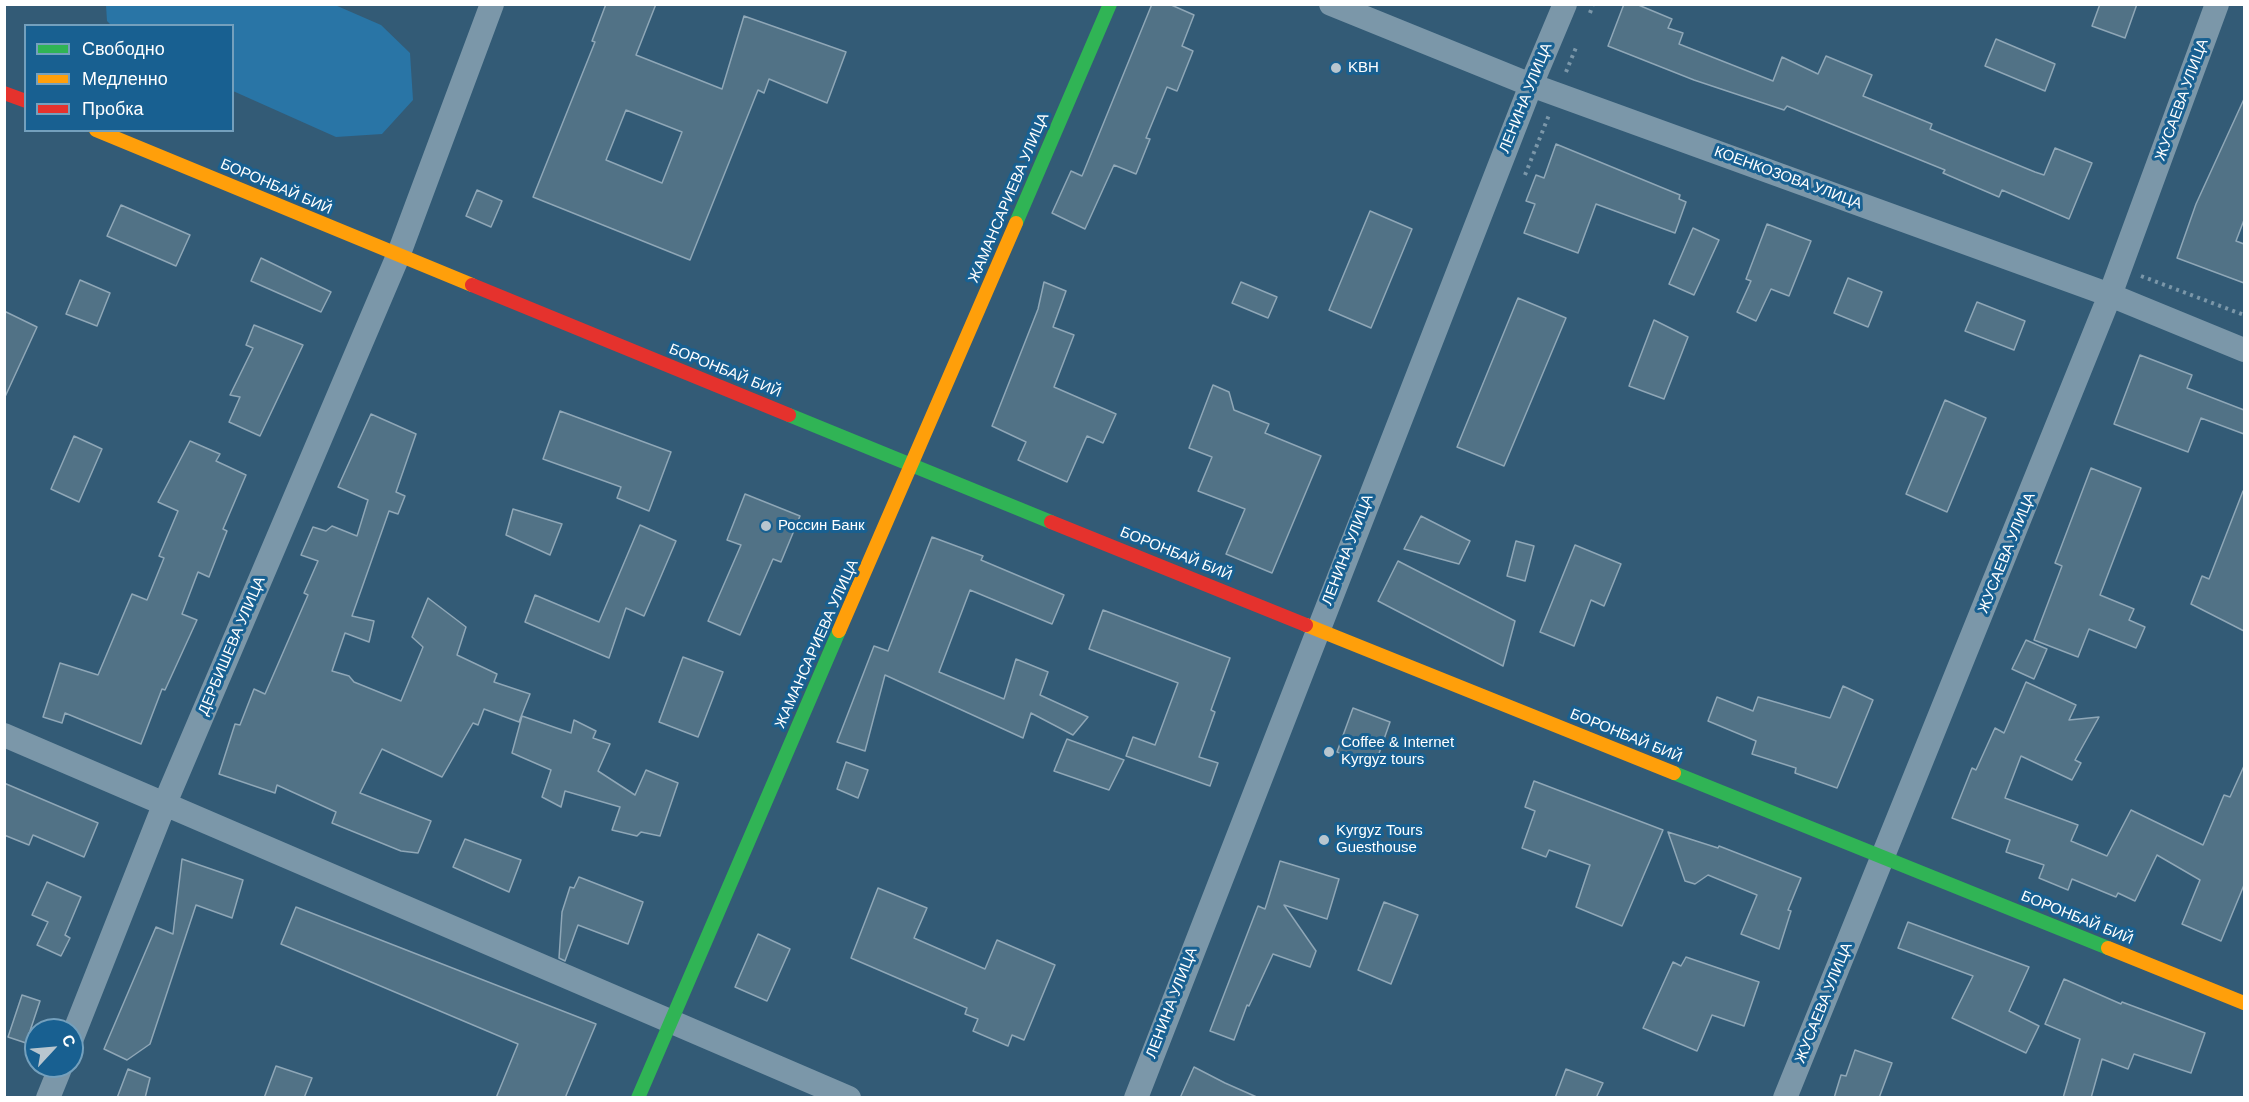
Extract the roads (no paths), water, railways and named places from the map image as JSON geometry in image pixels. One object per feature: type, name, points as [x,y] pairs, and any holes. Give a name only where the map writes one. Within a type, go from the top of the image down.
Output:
[{"type":"street","name":"ДЕРБИШЕВА УЛИЦА","points":[[80,1018],[165,803],[398,256],[492,4]]},
{"type":"street","name":"ЖАМАНСАРИЕВА УЛИЦА","points":[[638,1098],[1110,4]]},
{"type":"street","name":"КОЕНКОЗОВА УЛИЦА","points":[[1331,4],[1531,85],[2110,295],[2244,350]]},
{"type":"street","name":"ЛЕНИНА УЛИЦА","points":[[1136,1098],[1317,629],[1565,4]]},
{"type":"street","name":"ЖУСАЕВА УЛИЦА","points":[[1785,1098],[2110,295],[2217,4]]},
{"type":"street","points":[[4,93],[24,100]]},
{"type":"street","name":"БОРОНБАЙ БИЙ","points":[[101,132],[398,256],[2244,1003]]},
{"type":"street","points":[[4,735],[849,1098]]},
{"type":"street","points":[[55,1096],[59,1078]]},
{"type":"place","name":"KBH","points":[[1336,68]]},
{"type":"place","name":"Россин Банк","points":[[766,526]]},
{"type":"place","name":"Coffee & Internet Kyrgyz tours","points":[[1329,752]]},
{"type":"place","name":"Kyrgyz Tours Guesthouse","points":[[1324,840]]}]
